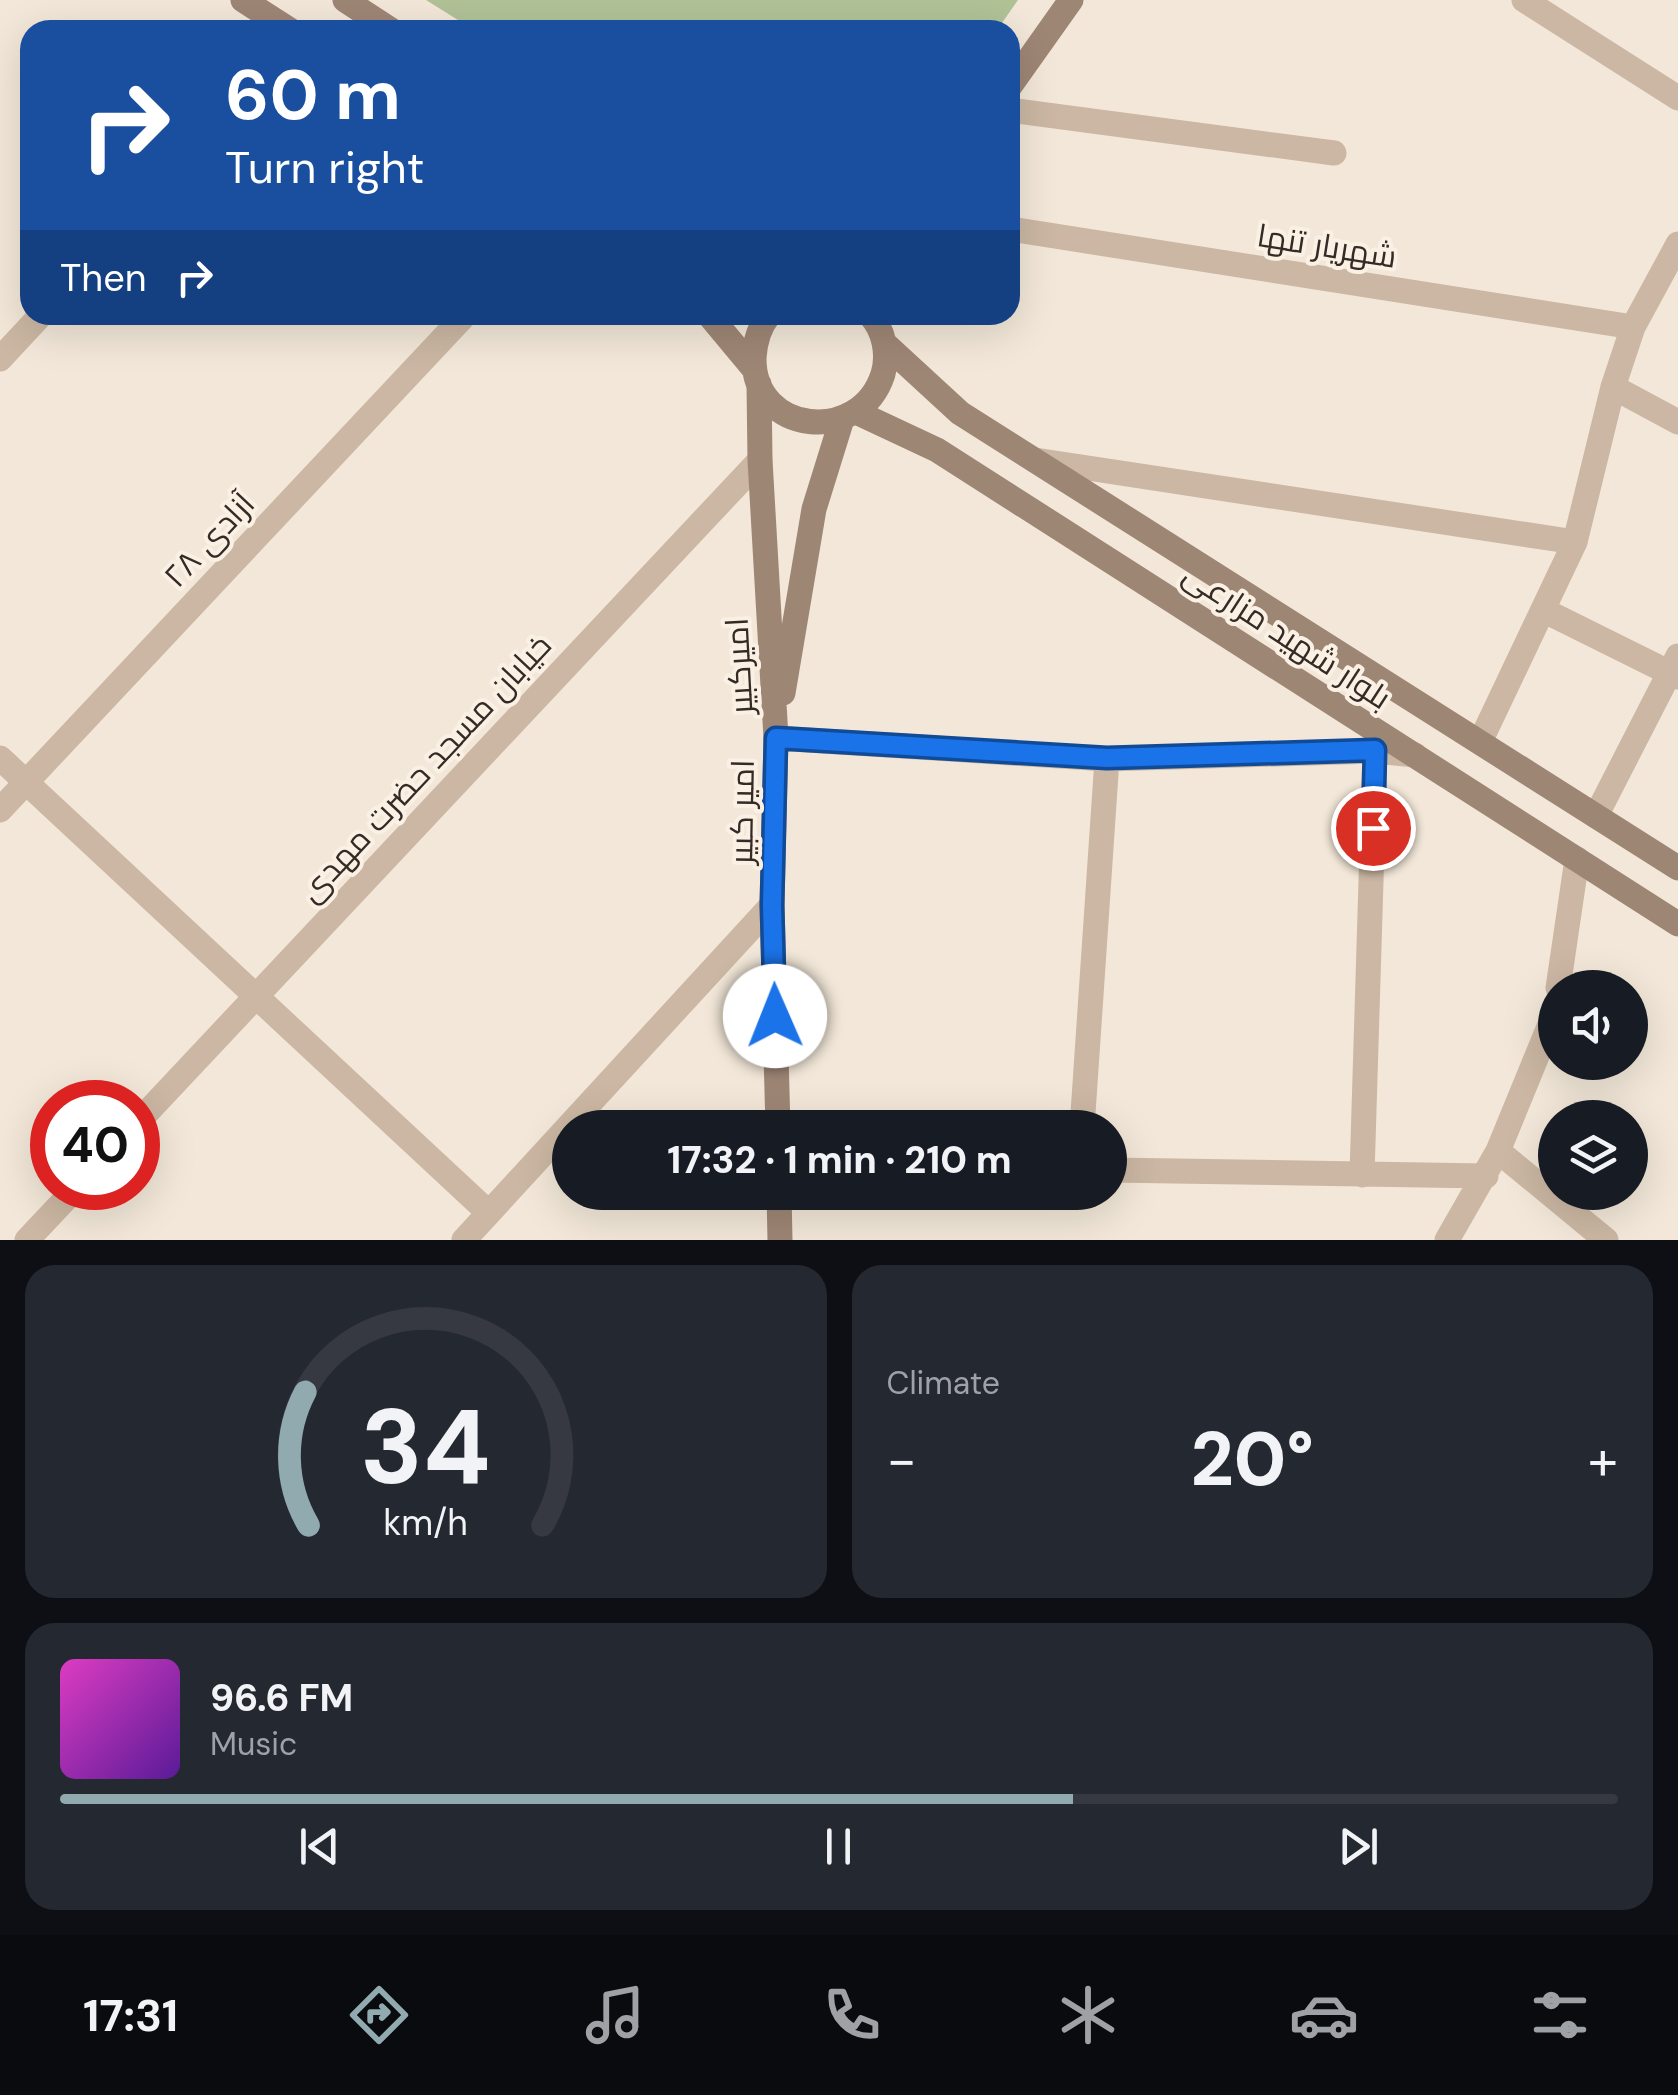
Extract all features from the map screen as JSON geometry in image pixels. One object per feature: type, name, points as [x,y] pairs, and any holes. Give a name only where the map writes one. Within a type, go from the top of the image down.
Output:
[{"type":"main road","points":[[243,0],[274,20]]},
{"type":"main road","points":[[345,0],[376,20]]},
{"type":"main road","points":[[1020,72],[1072,0]]},
{"type":"main road","points":[[718,325],[770,401],[784,414],[822,423],[849,416]]},
{"type":"main road","name":"امیرکبیر","points":[[762,325],[754,343],[776,738]]},
{"type":"main road","points":[[877,325],[885,344]]},
{"type":"main road","name":"امیرکبیر","points":[[776,738],[814,509],[849,416],[874,394],[884,370],[885,344]]},
{"type":"main road","name":"بلوار شهید مزارعی","points":[[885,344],[960,413],[1678,868]]},
{"type":"main road","name":"بلوار شهید مزارعی","points":[[849,416],[937,450],[1678,924]]},
{"type":"main road","name":"امیر کبیر","points":[[776,738],[772,905],[778,1110]]},
{"type":"main road","points":[[779,1210],[780,1240]]},
{"type":"street","points":[[1524,0],[1678,98]]},
{"type":"street","points":[[1020,111],[1334,152]]},
{"type":"street","name":"شهریار تنها","points":[[1020,232],[1633,327]]},
{"type":"street","points":[[1480,742],[1575,542],[1613,387],[1633,327],[1678,244]]},
{"type":"street","points":[[0,359],[32,325]]},
{"type":"street","name":"آزادی ۲۸","points":[[0,810],[456,325]]},
{"type":"street","points":[[1613,387],[1678,422]]},
{"type":"street","name":"خیابان مسجد حضرت مهدی","points":[[160,1099],[760,460]]},
{"type":"street","points":[[1035,460],[1575,542]]},
{"type":"street","points":[[1543,610],[1675,668],[1596,816]]},
{"type":"street","points":[[776,738],[1107,758],[1375,750],[1414,756]]},
{"type":"street","points":[[1362,1175],[1375,750]]},
{"type":"street","points":[[0,758],[489,1213]]},
{"type":"street","points":[[1083,1110],[1107,758]]},
{"type":"street","points":[[1561,970],[1576,859]]},
{"type":"street","points":[[464,1240],[772,905]]},
{"type":"street","points":[[1448,1240],[1486,1176],[1538,1053]]},
{"type":"street","points":[[1498,1151],[1606,1240]]},
{"type":"street","points":[[1127,1170],[1486,1176]]},
{"type":"street","points":[[26,1240],[55,1210]]},
{"type":"green space","points":[[426,0],[1018,0],[1004,20],[458,20]]},
{"type":"route","points":[[775,1016],[772,905],[776,738],[1107,758],[1375,750],[1373,828]]}]
